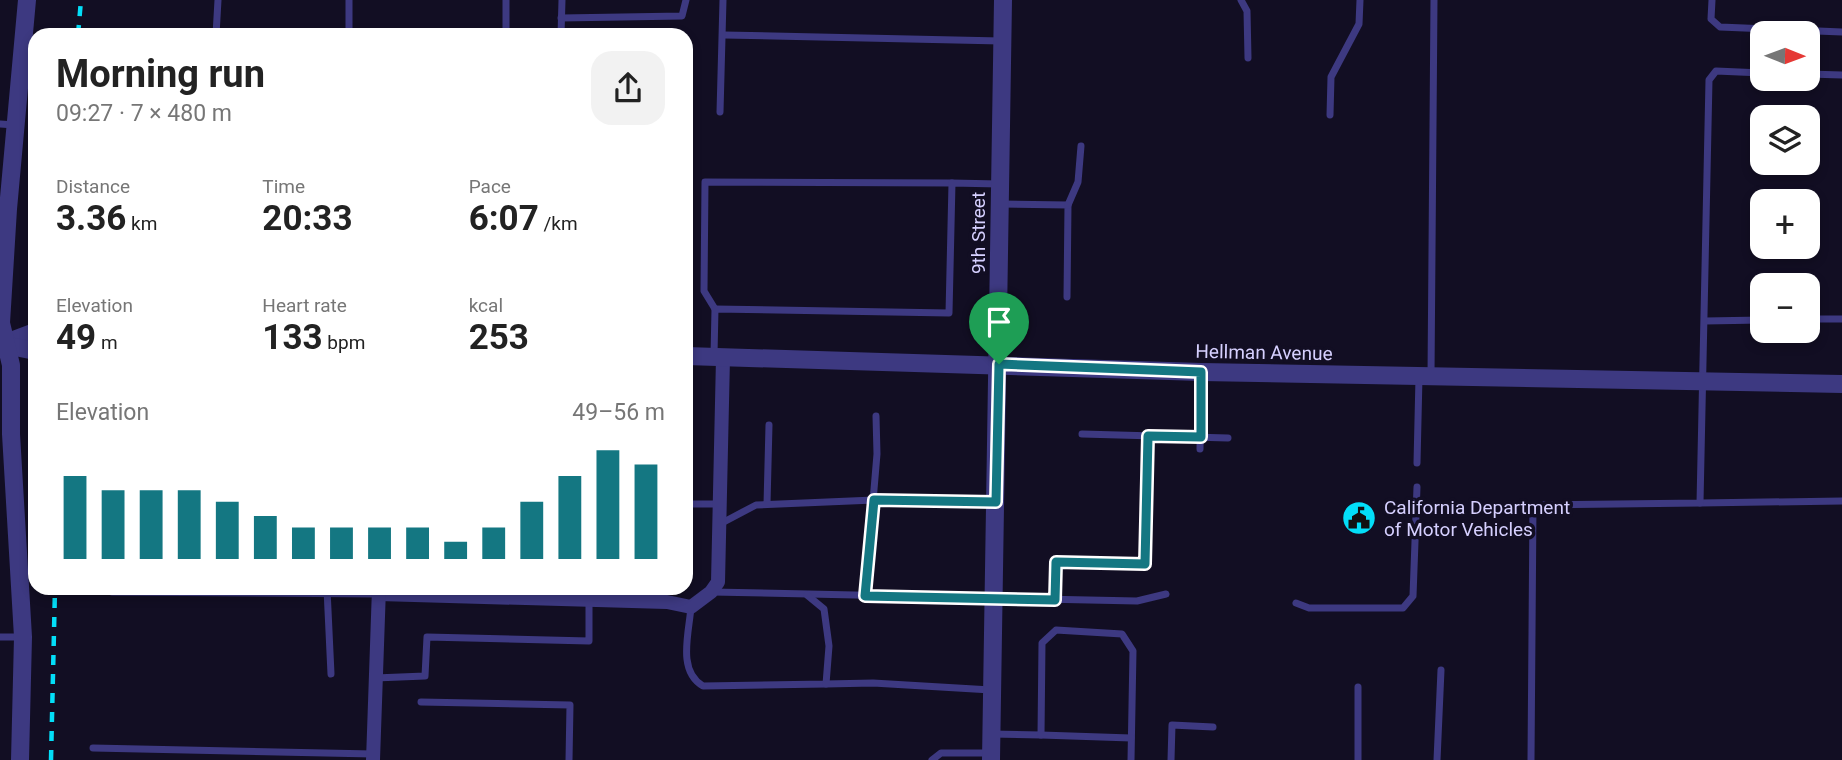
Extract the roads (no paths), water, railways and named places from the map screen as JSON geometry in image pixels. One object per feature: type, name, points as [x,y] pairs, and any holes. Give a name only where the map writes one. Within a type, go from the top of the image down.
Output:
[{"type":"street","points":[[20,760],[23,637],[11,434],[11,365],[3,345],[1,323],[8,125],[27,0]]},
{"type":"street","name":"9th Street","points":[[991,757],[1003,0]]},
{"type":"street","points":[[3,345],[28,335]]},
{"type":"street","points":[[3,345],[28,350]]},
{"type":"street","name":"Hellman Avenue","points":[[693,356],[1201,372],[1842,384]]},
{"type":"street","points":[[526,595],[599,597],[667,602],[691,607],[712,592],[718,582],[720,525],[718,358]]},
{"type":"street","points":[[373,757],[379,595]]},
{"type":"lane","points":[[216,28],[218,0]]},
{"type":"lane","points":[[349,0],[349,28]]},
{"type":"lane","points":[[506,0],[506,28]]},
{"type":"lane","points":[[561,28],[562,0]]},
{"type":"lane","points":[[561,18],[682,16],[686,0]]},
{"type":"lane","points":[[720,112],[723,0]]},
{"type":"lane","points":[[1241,0],[1247,11],[1248,58]]},
{"type":"lane","points":[[1330,115],[1331,76],[1359,24],[1360,0]]},
{"type":"lane","points":[[1417,463],[1425,377],[1434,0]]},
{"type":"lane","points":[[1712,0],[1711,19],[1720,27],[1842,32]]},
{"type":"lane","points":[[723,35],[1002,41]]},
{"type":"lane","points":[[1700,503],[1709,80],[1716,71],[1750,72]]},
{"type":"lane","points":[[1820,74],[1842,75]]},
{"type":"lane","points":[[1067,297],[1068,205],[1078,182],[1082,146]]},
{"type":"lane","points":[[718,358],[715,309],[704,291],[705,182],[999,184]]},
{"type":"lane","points":[[715,309],[949,313],[953,183]]},
{"type":"lane","points":[[999,204],[1068,205]]},
{"type":"lane","points":[[1820,319],[1842,319]]},
{"type":"lane","points":[[1705,321],[1750,320]]},
{"type":"lane","points":[[1200,449],[1201,372]]},
{"type":"lane","points":[[865,596],[874,500],[876,416]]},
{"type":"lane","points":[[767,504],[769,425]]},
{"type":"lane","points":[[1082,434],[1228,438]]},
{"type":"lane","points":[[1055,600],[1056,562],[1145,564],[1148,436]]},
{"type":"lane","points":[[1296,603],[1309,608],[1403,608],[1413,596],[1417,487]]},
{"type":"lane","points":[[720,525],[756,505],[767,504],[874,500],[996,502]]},
{"type":"lane","points":[[1531,760],[1533,505],[1842,500]]},
{"type":"lane","points":[[693,504],[720,504]]},
{"type":"lane","points":[[712,592],[1137,601],[1166,594]]},
{"type":"lane","points":[[806,594],[824,609],[829,646],[826,684]]},
{"type":"lane","points":[[327,595],[331,674]]},
{"type":"lane","points":[[374,678],[425,677],[427,638],[589,641],[599,597]]},
{"type":"lane","points":[[691,607],[687,665],[693,681],[703,687],[873,683],[992,691]]},
{"type":"lane","points":[[1041,735],[1042,643],[1056,630],[1122,634],[1133,651],[1131,760]]},
{"type":"lane","points":[[0,637],[23,637]]},
{"type":"lane","points":[[1437,760],[1441,670]]},
{"type":"lane","points":[[1358,760],[1359,687]]},
{"type":"lane","points":[[421,702],[569,705],[569,760]]},
{"type":"lane","points":[[1171,760],[1172,725],[1213,727]]},
{"type":"lane","points":[[991,734],[1132,738]]},
{"type":"lane","points":[[93,748],[373,757]]},
{"type":"lane","points":[[932,760],[941,753],[991,757]]},
{"type":"railway","points":[[79,28],[81,0]]},
{"type":"railway","points":[[51,760],[55,595]]},
{"type":"place","name":"California Department of Motor Vehicles","points":[[1359,518]]}]
